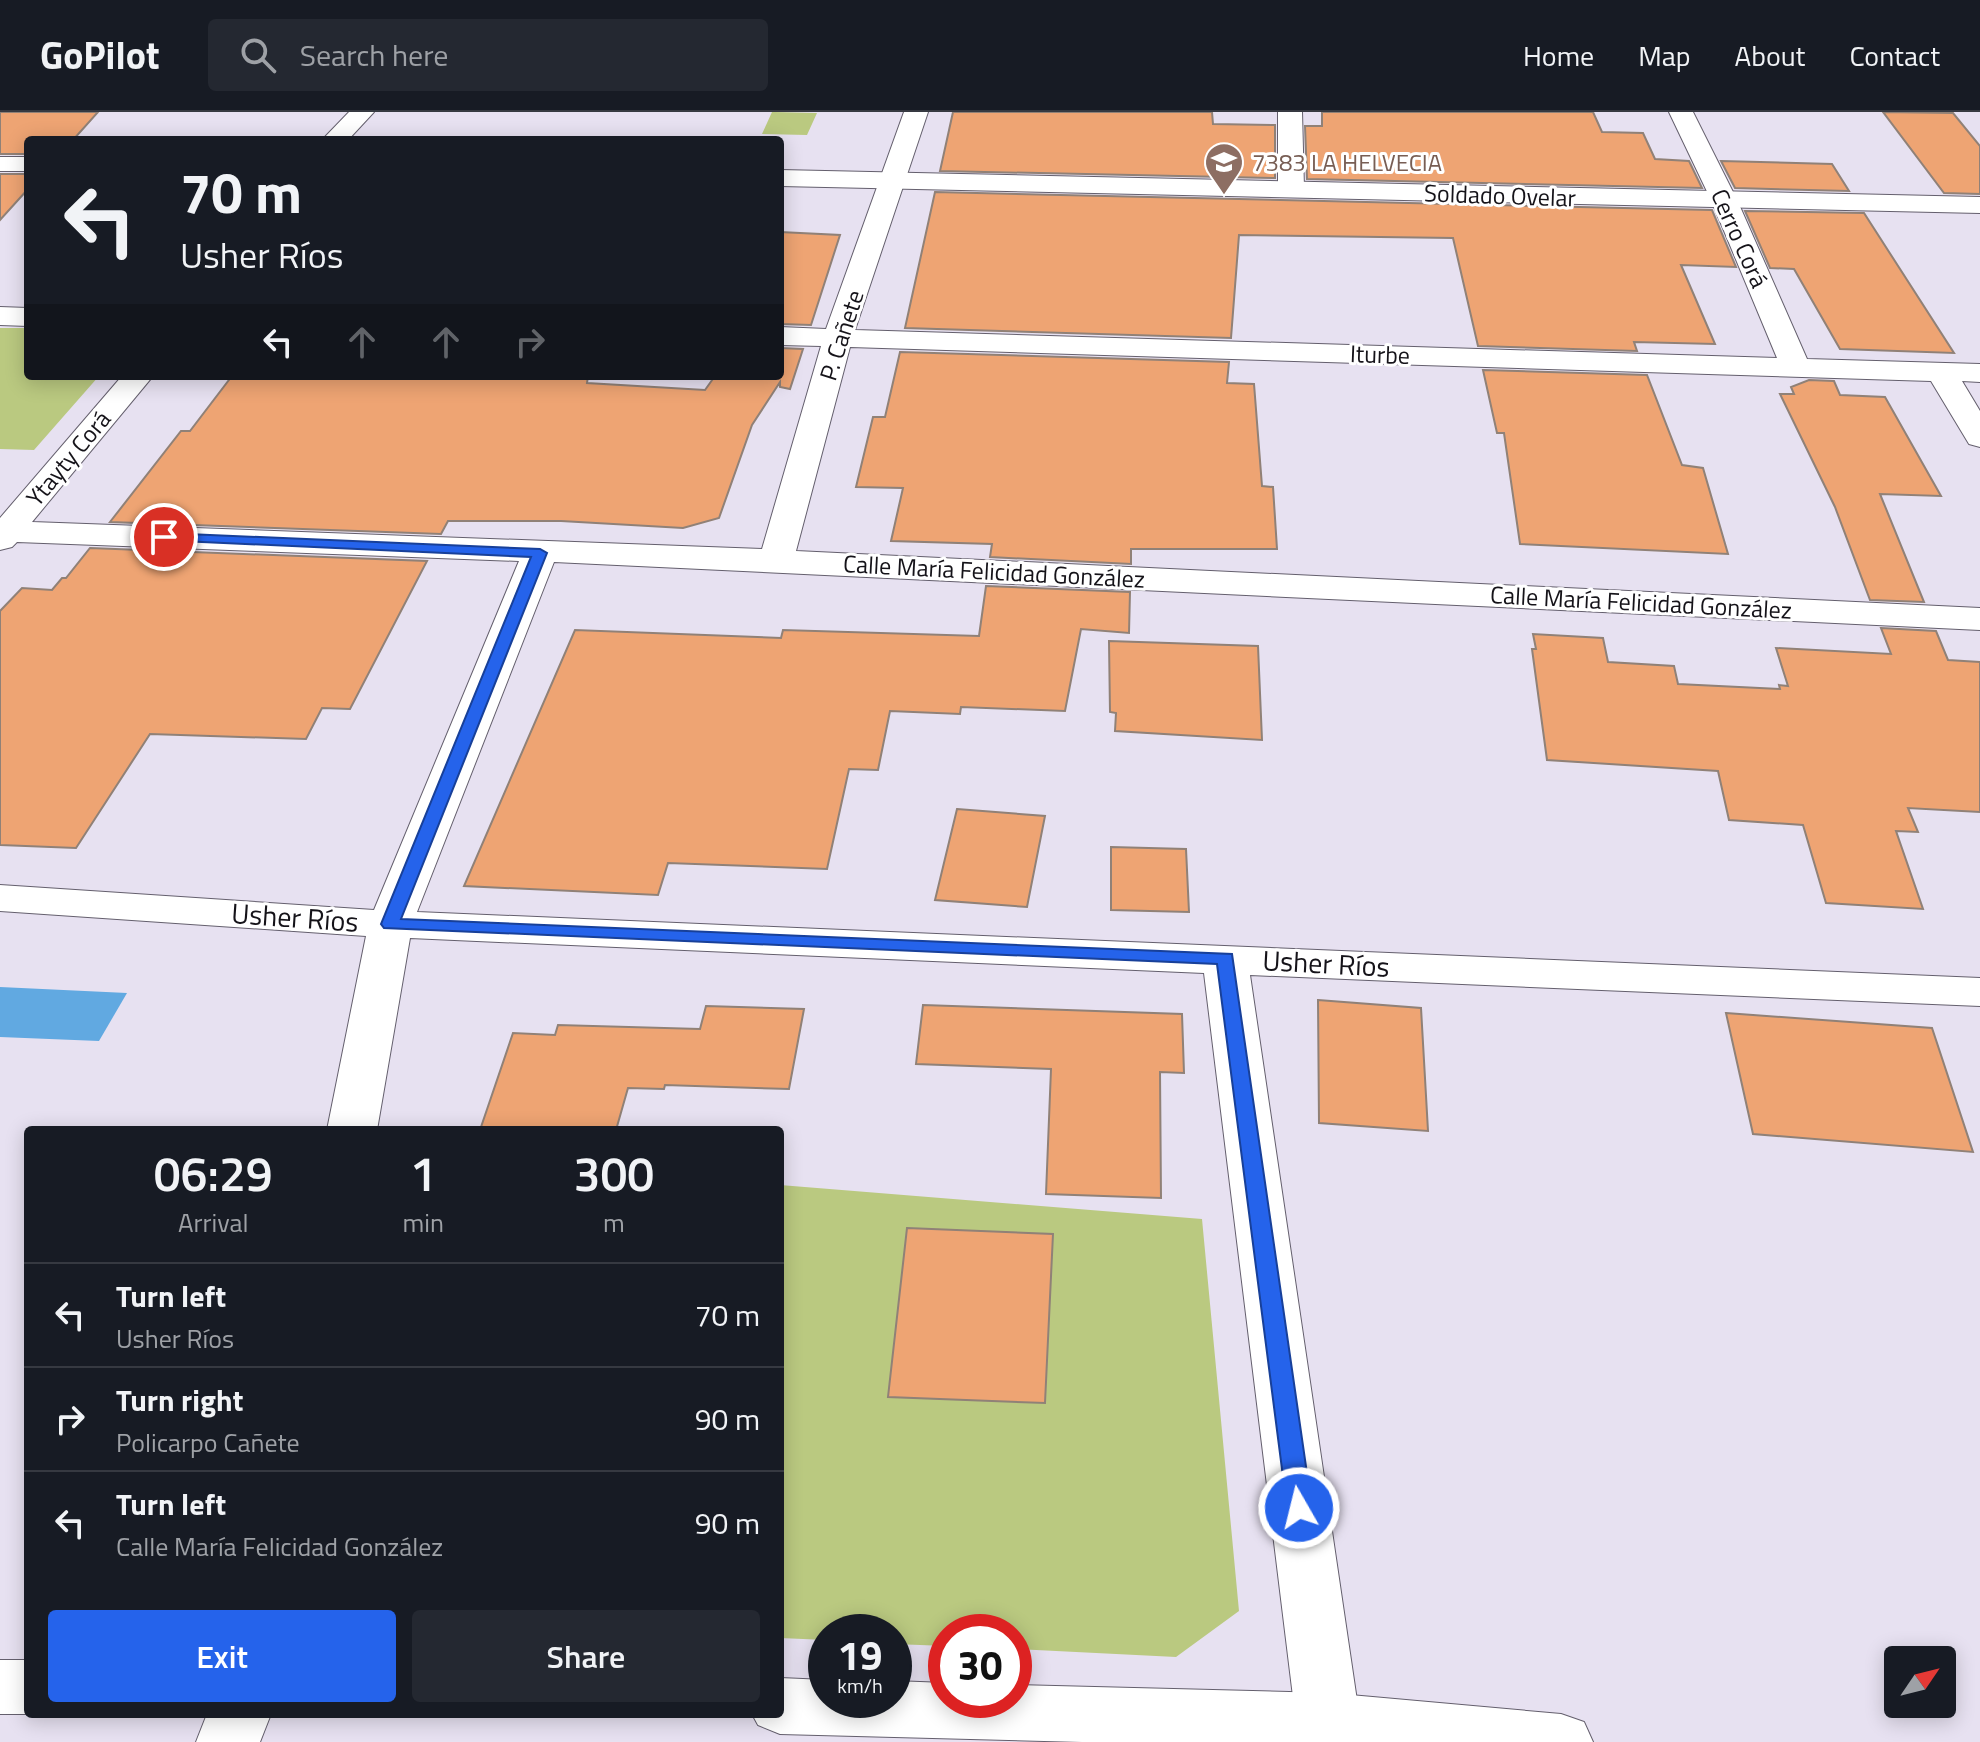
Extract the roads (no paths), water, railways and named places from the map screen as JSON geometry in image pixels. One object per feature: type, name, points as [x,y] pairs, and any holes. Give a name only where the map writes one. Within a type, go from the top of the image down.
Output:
[{"type":"street","points":[[338,136],[362,112]]},
{"type":"street","name":"P. Cañete","points":[[776,560],[838,337],[916,112]]},
{"type":"street","points":[[1290,112],[1291,188]]},
{"type":"street","name":"Cerro Corá","points":[[1681,112],[1725,202],[1795,366]]},
{"type":"street","points":[[0,164],[24,164]]},
{"type":"street","name":"Soldado Ovelar","points":[[784,178],[1291,188],[1725,202],[1980,205]]},
{"type":"street","points":[[0,316],[24,317]]},
{"type":"street","name":"Iturbe","points":[[784,336],[1980,373]]},
{"type":"street","points":[[1941,372],[1980,437]]},
{"type":"street","name":"Ytayty Corá","points":[[4,536],[135,380]]},
{"type":"street","name":"Calle María Felicidad González","points":[[4,536],[776,560],[1980,619]]},
{"type":"street","points":[[353,1126],[390,924],[540,553]]},
{"type":"street","name":"Usher Ríos","points":[[0,898],[390,924],[1980,992]]},
{"type":"street","points":[[1225,958],[1328,1721]]},
{"type":"street","points":[[0,1687],[24,1687]]},
{"type":"street","points":[[784,1706],[1328,1721],[1561,1742]]},
{"type":"street","points":[[228,1742],[237,1718]]},
{"type":"water","points":[[0,987],[127,993],[99,1041],[0,1037]]},
{"type":"place","name":"7383 LA HELVECIA","points":[[1224,196]]}]
